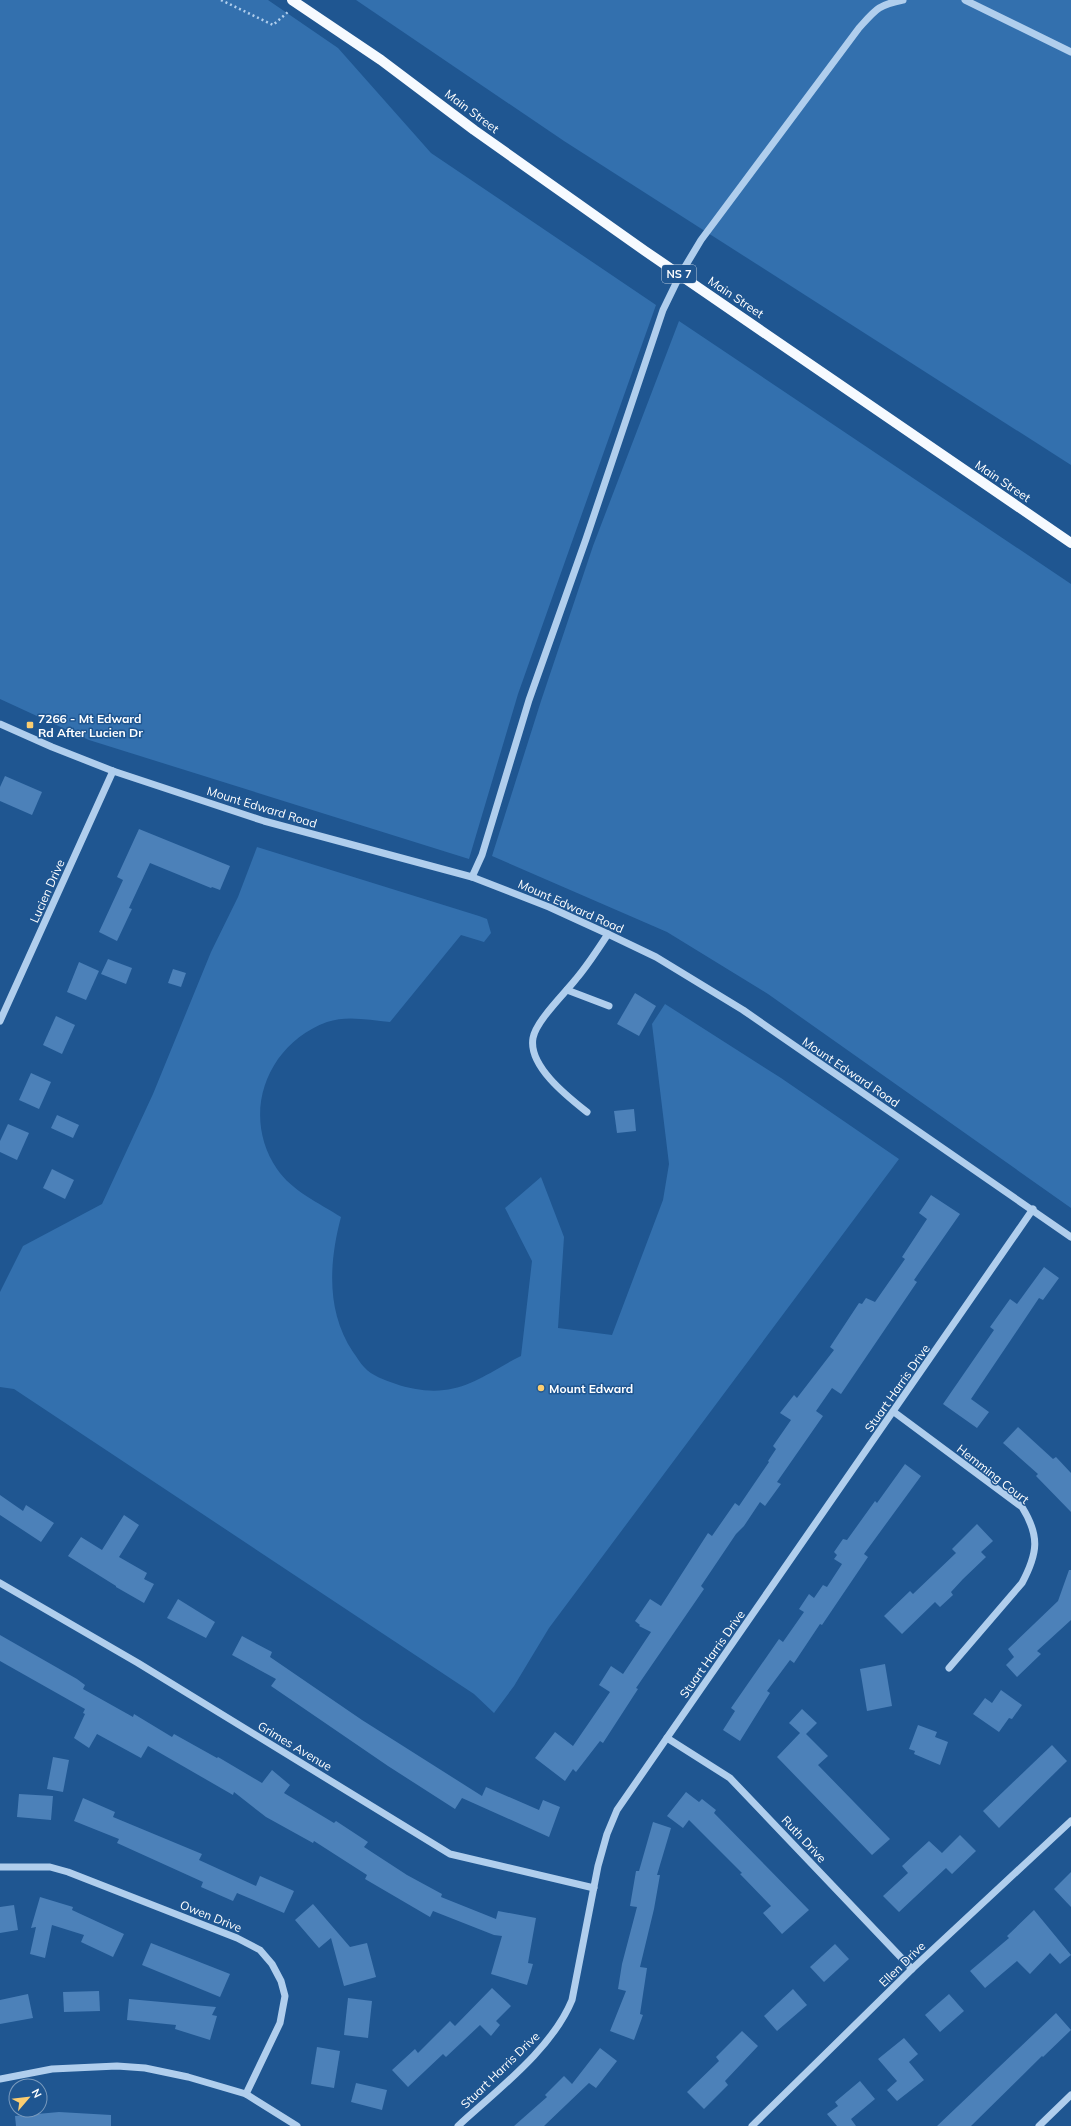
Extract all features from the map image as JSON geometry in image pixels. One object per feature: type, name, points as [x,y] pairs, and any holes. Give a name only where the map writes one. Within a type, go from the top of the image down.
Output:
[{"type":"main road","name":"Main Street","points":[[295,2],[381,60],[474,130],[680,275],[1071,543]]},
{"type":"street","points":[[472,877],[482,855],[529,700],[586,540],[663,310],[680,275],[701,240],[859,28],[873,11],[883,4],[903,0]]},
{"type":"street","points":[[965,0],[1071,52]]},
{"type":"street","name":"Mount Edward Road","points":[[0,724],[52,747],[113,771],[264,821],[472,877],[550,907],[608,934],[656,957],[743,1010],[1033,1209],[1071,1237]]},
{"type":"street","name":"Lucien Drive","points":[[0,1021],[113,771]]},
{"type":"street","points":[[587,1112],[559,1090],[545,1073],[534,1053],[533,1038],[545,1015],[567,990],[608,934]]},
{"type":"street","points":[[567,990],[609,1006]]},
{"type":"street","name":"Stuart Harris Drive","points":[[458,2126],[538,2051],[565,2016],[572,2000],[594,1888],[607,1834],[617,1810],[894,1412],[1033,1209]]},
{"type":"street","name":"Hemming Court","points":[[894,1412],[1022,1507],[1031,1522],[1035,1538],[1035,1552],[1031,1568],[1022,1583],[949,1668]]},
{"type":"street","name":"Grimes Avenue","points":[[0,1583],[144,1667],[450,1854],[594,1888]]},
{"type":"street","name":"Ruth Drive","points":[[667,1738],[730,1778],[912,1969]]},
{"type":"street","name":"Ellen Drive","points":[[752,2126],[912,1969],[1071,1821]]},
{"type":"street","name":"Owen Drive","points":[[0,1866],[50,1867],[68,1872],[237,1938],[260,1950],[272,1964],[281,1981],[285,1996],[280,2023],[246,2094]]},
{"type":"street","points":[[0,2080],[52,2069],[117,2066],[145,2068],[188,2077],[246,2094],[297,2126]]},
{"type":"street","points":[[1039,2126],[1071,2095]]},
{"type":"path","points":[[221,0],[273,25],[295,2]]},
{"type":"shaded area","points":[[0,0],[268,0],[338,48],[431,153],[656,305],[518,694],[469,859],[89,740],[0,699]]},
{"type":"shaded area","points":[[356,0],[1071,0],[1071,465],[564,141]]},
{"type":"shaded area","points":[[679,321],[1071,584],[1071,1208],[768,994],[667,932],[492,856],[541,701],[593,546]]},
{"type":"shaded area","points":[[257,847],[479,916],[487,919],[491,933],[484,942],[461,935],[390,1022],[342,1019],[327,1022],[306,1032],[289,1047],[275,1064],[266,1083],[261,1104],[261,1126],[266,1148],[277,1169],[290,1184],[306,1196],[341,1217],[332,1269],[334,1304],[344,1337],[353,1352],[367,1370],[379,1377],[413,1389],[432,1391],[444,1390],[475,1381],[521,1356],[532,1261],[505,1208],[541,1177],[564,1237],[558,1328],[612,1335],[663,1200],[669,1164],[652,1024],[665,1004],[781,1078],[899,1159],[549,1628],[514,1686],[494,1713],[474,1694],[14,1389],[0,1387],[0,1292],[23,1246],[102,1204],[153,1094],[211,952],[238,897]]},
{"type":"building","points":[[5,776],[42,792],[32,815],[0,801],[0,787]]},
{"type":"building","points":[[139,829],[230,866],[220,890],[211,888],[150,863],[129,908],[132,909],[117,941],[99,932],[123,880],[117,877]]},
{"type":"building","points":[[108,959],[132,968],[126,984],[101,974]]},
{"type":"building","points":[[79,962],[99,971],[86,1000],[67,992]]},
{"type":"building","points":[[173,969],[186,973],[181,987],[168,983]]},
{"type":"building","points":[[635,993],[656,1006],[639,1036],[617,1024]]},
{"type":"building","points":[[56,1016],[75,1025],[62,1054],[43,1045]]},
{"type":"building","points":[[31,1073],[51,1082],[39,1109],[19,1100]]},
{"type":"building","points":[[634,1109],[636,1131],[617,1133],[614,1111]]},
{"type":"building","points":[[57,1115],[79,1125],[73,1138],[51,1128]]},
{"type":"building","points":[[8,1124],[29,1133],[17,1160],[0,1152],[0,1141]]},
{"type":"building","points":[[52,1169],[74,1180],[65,1199],[43,1188]]},
{"type":"building","points":[[931,1195],[960,1214],[914,1280],[917,1282],[841,1394],[832,1388],[816,1411],[823,1416],[777,1482],[781,1484],[765,1506],[760,1502],[744,1526],[736,1534],[701,1586],[704,1589],[636,1688],[638,1689],[603,1743],[600,1741],[576,1772],[573,1769],[565,1781],[535,1758],[555,1732],[573,1746],[610,1692],[599,1685],[611,1666],[623,1674],[651,1632],[639,1626],[640,1625],[635,1621],[650,1599],[661,1606],[708,1533],[712,1536],[735,1503],[739,1506],[769,1462],[768,1461],[776,1449],[773,1446],[791,1420],[780,1413],[794,1395],[797,1398],[834,1350],[830,1347],[859,1303],[862,1304],[866,1298],[875,1302],[905,1259],[902,1257],[927,1219],[919,1213]]},
{"type":"building","points":[[1044,1267],[1059,1278],[1043,1300],[1039,1298],[971,1399],[989,1412],[977,1428],[943,1404],[994,1330],[990,1327],[1010,1299],[1017,1304]]},
{"type":"building","points":[[1018,1427],[1053,1459],[1056,1457],[1071,1473],[1071,1512],[1036,1476],[1038,1474],[1003,1443]]},
{"type":"building","points":[[905,1464],[921,1476],[864,1554],[868,1557],[822,1625],[820,1624],[794,1663],[790,1660],[767,1691],[770,1693],[740,1741],[723,1730],[735,1711],[731,1708],[779,1639],[783,1642],[804,1612],[799,1609],[809,1594],[814,1598],[823,1585],[827,1587],[842,1564],[834,1559],[837,1555],[834,1552],[843,1539],[847,1540],[875,1501],[877,1503]]},
{"type":"building","points":[[0,1495],[23,1511],[26,1505],[54,1523],[41,1542],[0,1515]]},
{"type":"building","points":[[124,1515],[139,1525],[119,1557],[147,1573],[144,1579],[154,1584],[144,1603],[68,1556],[81,1537],[102,1550]]},
{"type":"building","points":[[977,1524],[993,1541],[981,1552],[986,1557],[951,1592],[953,1595],[940,1607],[935,1602],[902,1634],[884,1616],[910,1591],[913,1594],[956,1553],[952,1549]]},
{"type":"building","points":[[1069,1570],[1071,1570],[1071,1620],[1037,1651],[1041,1654],[1017,1677],[1006,1665],[1014,1657],[1008,1649],[1058,1601]]},
{"type":"building","points":[[178,1599],[215,1622],[206,1638],[167,1618]]},
{"type":"building","points":[[0,1635],[77,1679],[85,1685],[83,1689],[133,1717],[134,1714],[172,1737],[174,1734],[217,1758],[218,1757],[262,1783],[272,1770],[290,1785],[284,1793],[334,1823],[336,1821],[368,1842],[364,1847],[407,1875],[442,1894],[441,1897],[496,1919],[498,1911],[536,1918],[528,1963],[533,1964],[527,1985],[491,1974],[502,1936],[494,1935],[433,1911],[430,1917],[365,1879],[367,1875],[314,1841],[313,1843],[266,1817],[234,1792],[233,1795],[148,1746],[141,1758],[97,1734],[89,1748],[74,1738],[85,1714],[83,1713],[85,1709],[0,1661]]},
{"type":"building","points":[[242,1636],[272,1652],[270,1657],[362,1720],[482,1796],[486,1787],[539,1810],[543,1800],[560,1807],[549,1837],[462,1798],[455,1809],[388,1766],[271,1686],[276,1679],[232,1655]]},
{"type":"building","points":[[885,1664],[892,1706],[867,1711],[860,1669]]},
{"type":"building","points":[[1001,1690],[1022,1705],[1012,1719],[1009,1718],[999,1732],[973,1714],[985,1698],[992,1703]]},
{"type":"building","points":[[802,1709],[817,1723],[806,1734],[828,1756],[818,1765],[890,1839],[872,1855],[777,1757],[800,1733],[789,1723]]},
{"type":"building","points":[[918,1725],[937,1732],[935,1737],[948,1742],[940,1765],[914,1754],[915,1751],[909,1749]]},
{"type":"building","points":[[1052,1745],[1067,1761],[999,1828],[983,1811]]},
{"type":"building","points":[[53,1757],[69,1760],[63,1792],[47,1789]]},
{"type":"building","points":[[686,1792],[699,1802],[702,1799],[716,1810],[714,1813],[809,1910],[782,1934],[763,1913],[771,1906],[740,1874],[742,1873],[689,1820],[683,1828],[667,1816]]},
{"type":"building","points":[[19,1794],[53,1796],[51,1820],[17,1817]]},
{"type":"building","points":[[83,1798],[115,1812],[113,1817],[202,1854],[199,1860],[256,1886],[260,1876],[294,1891],[284,1913],[237,1893],[233,1901],[201,1887],[203,1882],[117,1843],[119,1839],[74,1821]]},
{"type":"building","points":[[653,1822],[671,1828],[657,1875],[660,1875],[654,1909],[640,1967],[647,1968],[640,2014],[643,2015],[634,2040],[610,2031],[626,1991],[618,1989],[622,1964],[637,1907],[630,1906],[636,1871],[639,1871]]},
{"type":"building","points":[[960,1835],[976,1851],[952,1874],[946,1868],[899,1912],[883,1896],[908,1873],[902,1866],[929,1841],[942,1853]]},
{"type":"building","points":[[1071,1872],[1071,1907],[1054,1889]]},
{"type":"building","points":[[40,1897],[73,1907],[72,1910],[124,1934],[113,1957],[81,1942],[84,1935],[52,1925],[45,1958],[30,1954],[36,1927],[31,1928]]},
{"type":"building","points":[[313,1904],[350,1947],[367,1943],[376,1977],[344,1986],[331,1938],[319,1948],[295,1920]]},
{"type":"building","points":[[14,1905],[18,1930],[0,1933],[0,1907]]},
{"type":"building","points":[[1034,1910],[1071,1955],[1060,1964],[1050,1953],[1030,1974],[1017,1961],[985,1988],[970,1971],[1009,1938],[1007,1936]]},
{"type":"building","points":[[151,1943],[230,1974],[220,1997],[142,1965]]},
{"type":"building","points":[[835,1944],[849,1959],[824,1982],[810,1967]]},
{"type":"building","points":[[492,1988],[511,2006],[496,2021],[500,2025],[491,2036],[480,2025],[446,2057],[443,2054],[408,2087],[392,2070],[415,2049],[418,2053],[450,2021],[455,2026]]},
{"type":"building","points":[[793,1989],[807,2005],[777,2031],[764,2016]]},
{"type":"building","points":[[99,1991],[100,2011],[64,2012],[63,1992]]},
{"type":"building","points":[[28,1994],[33,2018],[0,2024],[0,2000]]},
{"type":"building","points":[[949,1994],[964,2011],[940,2032],[925,2015]]},
{"type":"building","points":[[348,1998],[372,2001],[368,2038],[344,2035]]},
{"type":"building","points":[[129,1999],[216,2007],[212,2015],[217,2016],[210,2040],[175,2029],[176,2025],[127,2020]]},
{"type":"building","points":[[1056,2013],[1071,2030],[1043,2057],[1042,2056],[971,2126],[937,2126]]},
{"type":"building","points":[[742,2031],[758,2046],[725,2081],[728,2085],[704,2109],[687,2092],[719,2061],[716,2057]]},
{"type":"building","points":[[904,2038],[918,2054],[909,2062],[924,2080],[897,2101],[887,2090],[897,2081],[878,2059]]},
{"type":"building","points":[[317,2047],[340,2051],[334,2088],[311,2084]]},
{"type":"building","points":[[600,2048],[617,2061],[596,2088],[589,2083],[544,2126],[514,2126],[547,2097],[545,2095],[564,2076],[572,2084]]},
{"type":"building","points":[[860,2081],[875,2099],[851,2119],[856,2126],[837,2126],[827,2114],[838,2106],[835,2102]]},
{"type":"building","points":[[356,2083],[387,2090],[382,2110],[351,2102]]},
{"type":"building","points":[[59,2112],[111,2115],[111,2126],[16,2126],[15,2118],[48,2118],[48,2113]]},
{"type":"place","name":"7266 - Mt Edward Rd After Lucien Dr","points":[[30,725]]},
{"type":"place","name":"Mount Edward","points":[[541,1388]]}]
